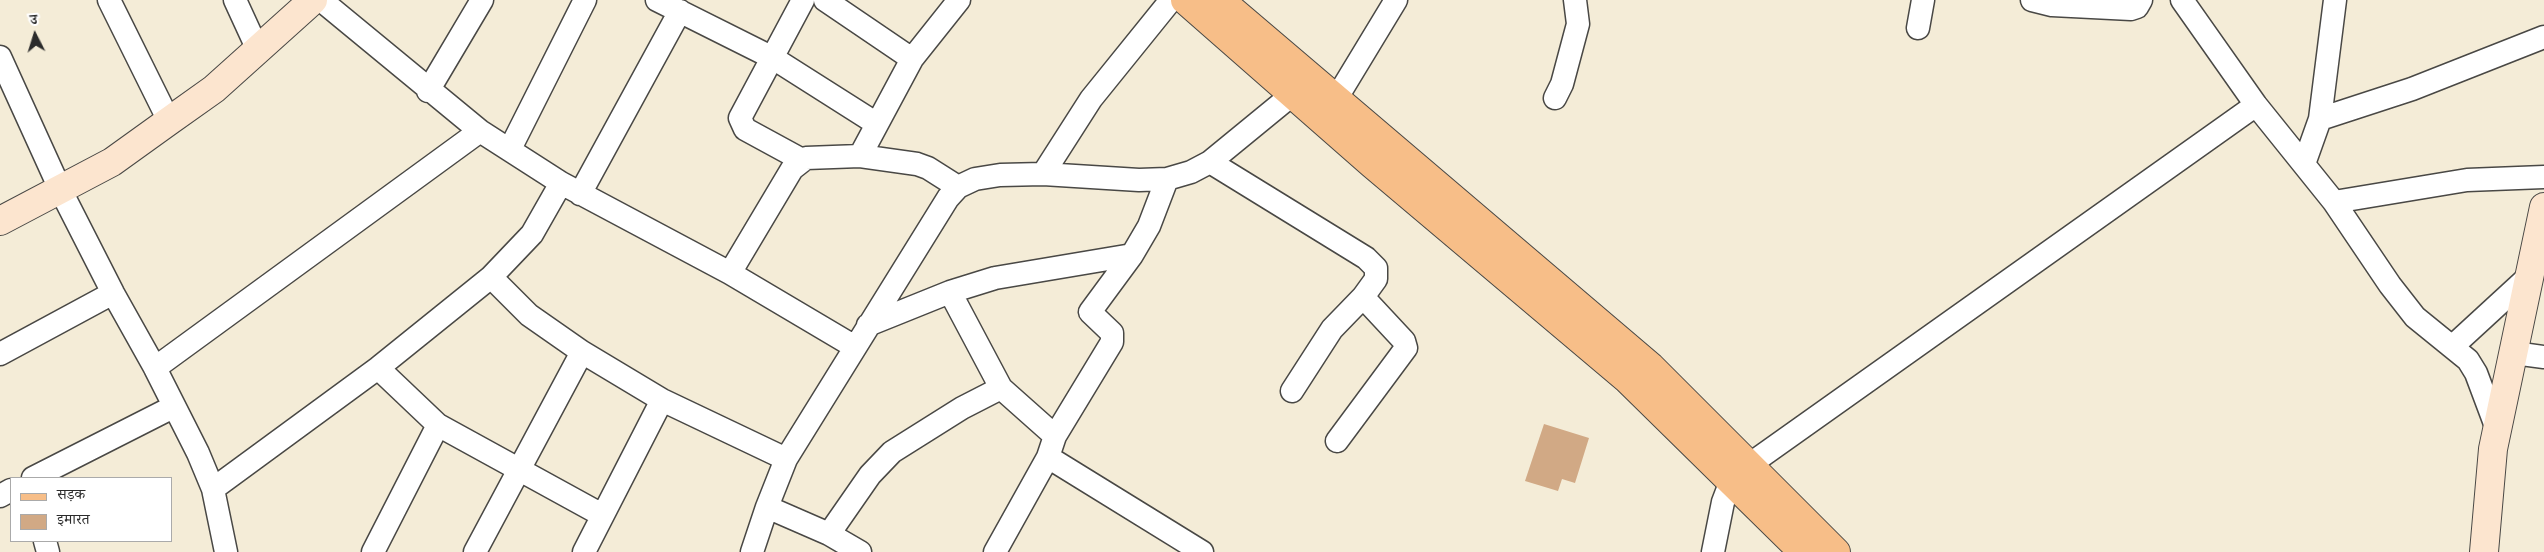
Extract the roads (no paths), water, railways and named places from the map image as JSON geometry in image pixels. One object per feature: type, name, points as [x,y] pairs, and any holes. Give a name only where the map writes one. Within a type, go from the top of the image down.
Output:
[{"type":"main road","points":[[1185,0],[1328,108],[1627,379],[1836,552]]},
{"type":"main road","points":[[1220,0],[1300,85]]},
{"type":"main road","points":[[1740,473],[1803,552]]},
{"type":"street","points":[[109,0],[169,121]]},
{"type":"street","points":[[234,0],[258,50]]},
{"type":"street","points":[[0,221],[112,162],[214,89],[312,0]]},
{"type":"street","points":[[321,0],[428,91],[480,131],[580,194],[730,273],[855,347]]},
{"type":"street","points":[[428,91],[482,0]]},
{"type":"street","points":[[510,149],[585,0]]},
{"type":"street","points":[[658,0],[773,58],[878,124]]},
{"type":"street","points":[[802,160],[745,129],[741,124],[743,112],[804,0]]},
{"type":"street","points":[[825,0],[912,58]]},
{"type":"street","points":[[860,156],[912,58],[959,0]]},
{"type":"street","points":[[1043,174],[1090,99],[1171,0]]},
{"type":"street","points":[[1328,108],[1396,0]]},
{"type":"street","points":[[1554,98],[1562,84],[1578,24],[1575,0]]},
{"type":"street","points":[[1918,28],[1923,0]]},
{"type":"street","points":[[2032,0],[2052,4],[2131,9],[2137,7],[2141,0]]},
{"type":"street","points":[[2182,0],[2256,105],[2334,202],[2390,285],[2415,317],[2468,360],[2476,373],[2497,429]]},
{"type":"street","points":[[2304,164],[2320,119],[2335,0]]},
{"type":"street","points":[[580,194],[680,12]]},
{"type":"street","points":[[2320,119],[2412,89],[2544,37]]},
{"type":"street","points":[[0,57],[60,189],[198,453],[213,489],[226,552]]},
{"type":"street","points":[[752,552],[786,459],[948,198],[958,187],[975,179],[1000,175],[1043,174],[1167,180],[1191,172],[1210,162],[1300,85]]},
{"type":"street","points":[[1713,552],[1723,502],[1740,473],[2256,105]]},
{"type":"street","points":[[155,368],[480,131]]},
{"type":"street","points":[[730,273],[792,169],[802,160],[813,157],[860,156],[923,166],[958,187]]},
{"type":"street","points":[[1210,162],[1366,258],[1376,268],[1376,279],[1363,297],[1328,334],[1292,391]]},
{"type":"street","points":[[2334,202],[2467,180],[2544,178]]},
{"type":"street","points":[[996,552],[1052,446],[1113,338],[1112,333],[1091,316],[1090,309],[1132,255],[1150,226],[1167,180]]},
{"type":"street","points":[[213,489],[378,368],[491,277],[532,234],[561,183]]},
{"type":"street","points":[[2484,552],[2493,449],[2514,353],[2527,278],[2544,207]]},
{"type":"street","points":[[868,325],[950,292],[995,278],[1132,255]]},
{"type":"street","points":[[491,277],[530,315],[582,352],[662,400],[786,459]]},
{"type":"street","points":[[2453,346],[2527,278]]},
{"type":"street","points":[[950,292],[1001,388],[1052,446],[1202,552]]},
{"type":"street","points":[[0,354],[113,293]]},
{"type":"street","points":[[1337,441],[1406,348],[1404,340],[1363,297]]},
{"type":"street","points":[[475,552],[582,352]]},
{"type":"street","points":[[2514,353],[2544,356]]},
{"type":"street","points":[[378,368],[438,425],[602,516]]},
{"type":"street","points":[[829,534],[870,476],[892,452],[962,408],[1001,388]]},
{"type":"street","points":[[584,552],[662,400]]},
{"type":"street","points":[[35,477],[173,407]]},
{"type":"street","points":[[373,552],[438,425]]},
{"type":"street","points":[[767,507],[829,534],[860,552]]}]
